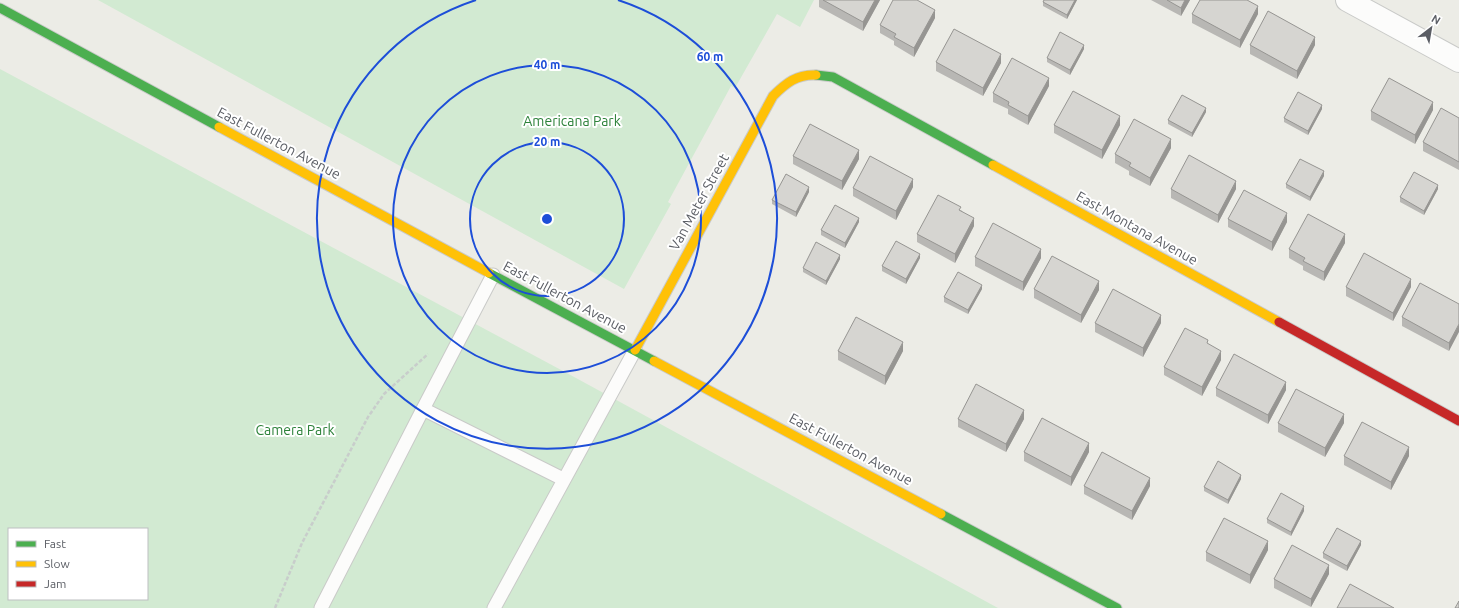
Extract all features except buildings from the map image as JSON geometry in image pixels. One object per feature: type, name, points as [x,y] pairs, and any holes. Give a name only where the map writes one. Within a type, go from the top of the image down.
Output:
[{"type":"street","points":[[1347,0],[1459,61]]},
{"type":"street","name":"East Fullerton Avenue","points":[[0,8],[493,275],[1117,608]]},
{"type":"street","name":"East Montana Avenue","points":[[798,75],[815,73],[833,78],[1459,421]]},
{"type":"street","name":"Van Meter Street","points":[[635,350],[773,96],[785,83],[798,75]]},
{"type":"lane","points":[[321,608],[493,275]]},
{"type":"lane","points":[[494,608],[563,479],[635,350]]},
{"type":"lane","points":[[423,409],[563,479]]},
{"type":"path","points":[[275,608],[302,543],[368,417],[384,394],[433,349]]},
{"type":"green space","name":"Americana Park","points":[[98,0],[814,0],[800,27],[777,14],[735,88],[731,86],[668,202],[671,204],[624,289]]},
{"type":"green space","name":"Camera Park","points":[[0,69],[576,378],[998,608],[0,608]]},
{"type":"traffic: fast","points":[[0,8],[219,127]]},
{"type":"traffic: fast","points":[[816,75],[833,77],[993,165]]},
{"type":"traffic: fast","points":[[489,273],[654,361]]},
{"type":"traffic: fast","points":[[941,514],[1117,608]]},
{"type":"traffic: slow","points":[[635,350],[773,96],[792,80],[803,76],[816,75]]},
{"type":"traffic: slow","points":[[219,127],[489,273]]},
{"type":"traffic: slow","points":[[993,165],[1279,322]]},
{"type":"traffic: slow","points":[[654,361],[941,514]]},
{"type":"traffic: jam","points":[[1279,322],[1459,421]]}]
